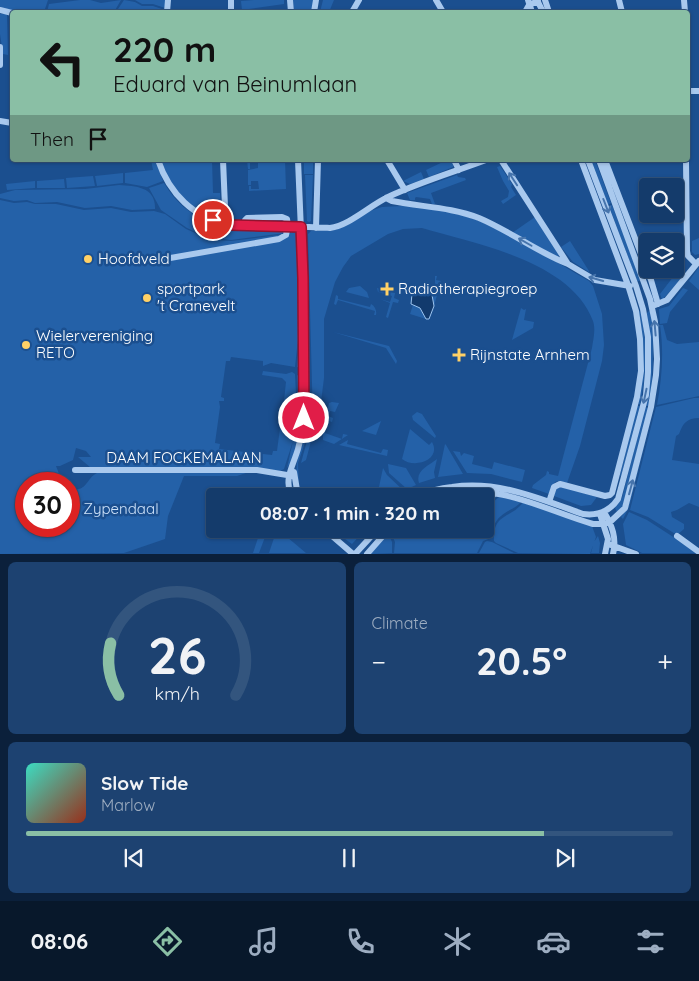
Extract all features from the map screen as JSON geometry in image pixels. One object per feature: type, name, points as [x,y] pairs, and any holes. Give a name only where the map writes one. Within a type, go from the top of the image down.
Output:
[{"type":"street","points":[[354,10],[359,0]]},
{"type":"street","points":[[528,2],[540,0]]},
{"type":"street","points":[[0,47],[0,65]]},
{"type":"street","points":[[159,162],[176,195],[198,213],[220,223],[316,228],[337,227],[386,198],[481,162]]},
{"type":"street","points":[[220,223],[225,207],[223,162]]},
{"type":"street","points":[[289,488],[288,485],[303,430],[304,418],[303,278],[298,162]]},
{"type":"street","points":[[316,228],[318,162]]},
{"type":"street","points":[[388,162],[405,190]]},
{"type":"street","points":[[455,162],[459,170]]},
{"type":"street","points":[[502,162],[568,264]]},
{"type":"street","points":[[549,502],[554,487],[560,484],[602,496],[611,494],[636,404],[640,371],[639,327],[628,285],[582,162]]},
{"type":"street","points":[[495,490],[517,491],[584,514],[602,513],[616,502],[623,482],[647,384],[649,349],[647,326],[636,286],[589,162]]},
{"type":"street","points":[[600,162],[644,282],[655,305]]},
{"type":"street","points":[[495,490],[593,524],[607,523],[621,513],[626,503],[653,398],[657,359],[655,292],[606,162]]},
{"type":"street","points":[[643,309],[666,300],[697,262],[688,256],[687,251],[686,162]]},
{"type":"street","points":[[386,198],[392,201],[437,207],[477,217],[595,280],[636,286],[644,282]]},
{"type":"street","points":[[153,261],[278,238],[286,235],[288,226]]},
{"type":"street","name":"DAAM FOCKEMALAAN","points":[[75,470],[257,470],[291,475]]},
{"type":"street","points":[[291,475],[295,488]]},
{"type":"street","points":[[617,477],[623,482]]},
{"type":"street","points":[[444,488],[481,485],[489,488]]},
{"type":"street","points":[[602,513],[615,536],[614,550]]},
{"type":"street","points":[[605,554],[608,544],[607,523]]},
{"type":"street","points":[[677,536],[699,552]]},
{"type":"street","points":[[335,538],[354,554],[369,538]]},
{"type":"street","points":[[366,554],[380,538]]},
{"type":"street","points":[[608,544],[614,550],[636,554]]},
{"type":"green space","points":[[0,0],[48,0],[45,10],[10,10],[0,8]]},
{"type":"green space","points":[[80,0],[101,3],[121,0],[115,10],[48,10],[49,4]]},
{"type":"green space","points":[[124,0],[135,2],[142,6],[153,6],[165,10],[117,10]]},
{"type":"green space","points":[[135,0],[165,0],[165,8],[153,4],[142,4]]},
{"type":"green space","points":[[284,0],[284,4],[242,10],[241,1]]},
{"type":"green space","points":[[293,0],[314,0],[312,10],[294,10]]},
{"type":"green space","points":[[323,0],[334,0],[330,10],[320,10]]},
{"type":"green space","points":[[0,14],[7,14],[8,55],[3,54]]},
{"type":"green space","points":[[151,162],[156,162],[163,181],[147,187],[125,183],[125,173],[153,170]]},
{"type":"green space","points":[[162,162],[212,162],[213,193],[220,193],[221,208],[217,216],[200,211],[178,193]]},
{"type":"green space","points":[[247,162],[250,162],[250,169],[248,169]]},
{"type":"green space","points":[[258,162],[285,162],[286,189],[249,191],[249,186],[251,186],[251,189],[259,189],[258,181],[251,181],[251,185],[248,185],[248,170],[258,168]]},
{"type":"green space","points":[[304,162],[313,162],[313,174],[304,174]]},
{"type":"green space","points":[[443,162],[452,162],[453,167],[429,177],[426,170]]},
{"type":"green space","points":[[592,162],[596,162],[611,203],[608,205]]},
{"type":"green space","points":[[500,166],[512,184],[511,187],[516,195],[503,204],[501,201],[508,197],[509,191],[497,167]]},
{"type":"green space","points":[[421,172],[424,179],[410,184],[403,181]]},
{"type":"green space","points":[[123,173],[123,183],[97,186],[95,176]]},
{"type":"green space","points":[[305,175],[313,175],[311,221],[309,222],[307,221]]},
{"type":"green space","points":[[457,175],[466,180],[431,193],[435,204],[432,204],[430,199],[416,197],[415,200],[410,200],[407,193]]},
{"type":"green space","points":[[93,176],[95,186],[67,188],[66,178]]},
{"type":"green space","points":[[64,179],[65,188],[37,188],[37,181]]},
{"type":"green space","points":[[35,181],[35,188],[7,190],[6,184]]},
{"type":"green space","points":[[164,183],[187,210],[201,218],[231,227],[282,230],[285,233],[231,240],[207,237],[187,228],[161,210],[149,188]]},
{"type":"green space","points":[[119,185],[138,187],[149,192],[155,209],[132,210],[111,206],[85,208],[57,202],[35,203],[27,200],[14,201],[0,198],[0,194],[15,190],[85,189]]},
{"type":"green space","name":"sportpark 't Cranevelt","points":[[0,200],[14,203],[56,204],[84,210],[111,208],[131,212],[154,211],[165,214],[186,229],[216,240],[231,241],[279,235],[288,236],[292,230],[297,231],[298,339],[295,367],[271,363],[263,366],[263,361],[231,357],[230,361],[226,361],[221,397],[224,398],[224,401],[219,401],[220,407],[215,443],[220,444],[219,449],[272,455],[273,451],[277,451],[282,413],[284,413],[297,418],[293,441],[284,469],[280,471],[257,468],[90,467],[78,457],[91,457],[86,451],[76,448],[73,460],[56,466],[58,472],[15,472],[15,537],[80,537],[80,488],[97,473],[249,472],[237,476],[184,476],[168,516],[165,539],[124,553],[0,554]]},
{"type":"green space","points":[[612,205],[640,281],[637,281],[609,206]]},
{"type":"green space","points":[[402,206],[451,212],[482,222],[529,246],[589,281],[593,286],[602,314],[604,345],[602,361],[580,446],[567,483],[555,482],[549,494],[532,488],[533,485],[546,475],[547,471],[549,474],[558,476],[592,348],[594,324],[582,300],[565,283],[543,269],[494,249],[422,228],[403,229],[388,234],[351,256],[335,282],[324,319],[324,378],[317,418],[314,415],[313,421],[308,234],[311,231],[336,230],[370,211],[382,207]]},
{"type":"green space","points":[[535,217],[559,254],[558,257],[512,233]]},
{"type":"green space","points":[[699,238],[699,254],[695,255],[692,252],[692,241]]},
{"type":"green space","points":[[570,241],[589,272],[573,262],[561,247]]},
{"type":"green space","points":[[299,261],[301,366],[297,367],[299,342]]},
{"type":"green space","points":[[699,267],[699,290],[689,281]]},
{"type":"green space","points":[[435,276],[437,276],[436,280],[441,281],[434,306],[432,296],[434,295]]},
{"type":"green space","points":[[672,278],[682,278],[662,300],[660,294]]},
{"type":"green space","points":[[360,286],[367,292],[369,298],[346,292],[349,288]]},
{"type":"green space","points":[[377,288],[395,293],[394,298],[399,300],[398,303],[393,302],[388,318],[386,317],[390,303],[380,299],[390,302],[392,296],[378,292]]},
{"type":"green space","points":[[683,288],[688,290],[670,312],[667,323],[660,324],[659,309],[669,306]]},
{"type":"green space","points":[[306,290],[309,296],[310,418],[307,417]]},
{"type":"green space","points":[[336,295],[338,299],[370,307],[371,304],[374,306],[376,315],[374,315],[375,311],[338,300],[336,305],[334,304]]},
{"type":"green space","points":[[413,305],[420,308],[426,319],[410,314]]},
{"type":"green space","points":[[521,308],[526,309],[524,320],[534,322],[533,328],[512,340]]},
{"type":"green space","points":[[640,311],[645,334],[646,358],[642,393],[640,404],[638,404],[640,391],[638,312]]},
{"type":"green space","points":[[649,311],[652,312],[653,348],[651,394],[649,406],[645,406],[646,314]]},
{"type":"green space","points":[[660,325],[663,325],[667,340],[677,344],[699,342],[699,396],[657,405],[662,365]]},
{"type":"green space","points":[[333,332],[389,346],[397,361],[396,364],[386,348]]},
{"type":"green space","points":[[263,371],[286,374],[292,372],[295,374],[297,415],[283,410],[286,382],[282,378],[262,375]]},
{"type":"green space","points":[[297,375],[301,377],[301,416],[299,415]]},
{"type":"green space","points":[[699,398],[699,418],[686,422],[676,436],[672,460],[699,464],[699,507],[689,503],[671,512],[672,517],[684,524],[684,529],[677,535],[648,517],[630,510],[656,407]]},
{"type":"green space","points":[[329,403],[339,403],[335,412],[330,411],[328,416],[333,418],[332,422],[325,420]]},
{"type":"green space","points":[[637,406],[640,406],[621,477],[620,475]]},
{"type":"green space","points":[[645,407],[648,408],[623,506],[617,512],[615,508],[622,498]]},
{"type":"green space","points":[[654,407],[629,507],[623,519],[621,517],[628,507]]},
{"type":"green space","points":[[417,412],[422,414],[436,436],[435,438],[413,420],[412,416]]},
{"type":"green space","points":[[298,418],[301,419],[297,445],[287,468]]},
{"type":"green space","points":[[307,419],[310,420],[308,434],[298,463],[299,486],[296,468]]},
{"type":"green space","points":[[317,419],[306,460],[301,463],[312,422],[316,422]]},
{"type":"green space","points":[[381,421],[376,435],[362,431]]},
{"type":"green space","points":[[323,429],[326,429],[325,433],[342,439],[334,444],[323,440]]},
{"type":"green space","points":[[410,429],[429,445],[432,442],[433,454],[425,461],[413,463],[402,459]]},
{"type":"green space","points":[[348,440],[347,444],[381,453],[383,449],[388,450],[387,456],[339,445]]},
{"type":"green space","points":[[446,445],[463,474],[438,477]]},
{"type":"green space","points":[[453,451],[460,452],[461,456],[464,453],[474,456],[472,464],[492,469],[494,462],[525,470],[522,482],[491,474],[467,473]]},
{"type":"green space","points":[[437,459],[434,472],[435,478],[419,483],[418,479],[421,472]]},
{"type":"green space","points":[[388,464],[406,468],[416,485],[406,488],[389,473]]},
{"type":"green space","points":[[383,468],[387,475],[401,488],[381,488],[379,487]]},
{"type":"green space","points":[[560,486],[597,497],[591,505],[581,506],[554,496],[556,489]]},
{"type":"green space","points":[[499,497],[521,502],[499,518],[494,526],[494,501]]},
{"type":"green space","points":[[523,502],[592,526],[596,537],[590,554],[518,553],[496,543],[494,541],[494,532],[496,525]]},
{"type":"green space","points":[[629,512],[647,520],[698,553],[642,553],[626,545],[623,524]]},
{"type":"green space","points":[[598,536],[600,543],[599,553],[591,553],[594,542]]},
{"type":"green space","points":[[258,538],[265,538],[259,553],[253,553]]},
{"type":"green space","points":[[274,538],[288,538],[306,553],[269,553]]},
{"type":"green space","points":[[358,538],[352,544],[345,539]]},
{"type":"green space","points":[[383,538],[390,538],[392,553],[369,554]]},
{"type":"green space","points":[[393,538],[491,538],[483,541],[477,553],[394,553],[395,542]]},
{"type":"green space","points":[[487,541],[492,542],[514,553],[479,553]]},
{"type":"shaded area","points":[[421,290],[432,295],[434,306],[429,319],[426,319],[420,308],[411,304],[412,294]]},
{"type":"place","name":"Hoofdveld","points":[[88,259]]},
{"type":"place","name":"Radiotherapiegroep","points":[[387,289]]},
{"type":"place","name":"sportpark 't Cranevelt","points":[[147,298]]},
{"type":"place","name":"Wielervereniging RETO","points":[[26,345]]},
{"type":"place","name":"Rijnstate Arnhem","points":[[459,355]]},
{"type":"route","points":[[213,220],[231,225],[301,227],[304,418]]},
{"type":"park label","name":"Zypendaal","points":[[121,509]]}]
